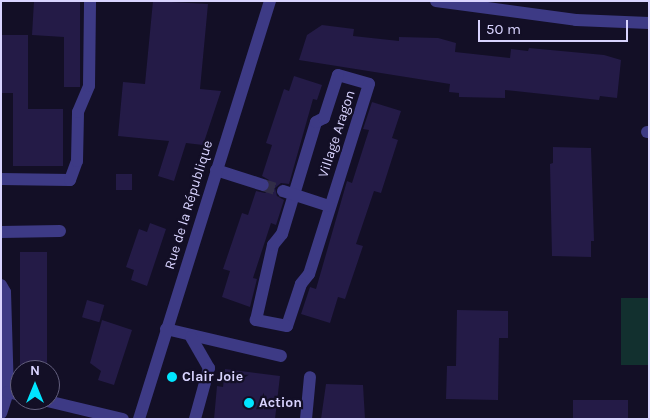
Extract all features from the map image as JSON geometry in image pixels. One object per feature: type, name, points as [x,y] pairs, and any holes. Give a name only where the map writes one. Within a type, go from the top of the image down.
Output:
[{"type":"street","points":[[1,179],[70,180],[77,161],[78,112],[89,86],[90,1]]},
{"type":"street","name":"Rue de la République","points":[[139,419],[270,1]]},
{"type":"street","points":[[436,1],[576,20],[649,24]]},
{"type":"street","name":"Village Aragon","points":[[338,75],[369,84],[309,274],[302,284],[287,326],[256,320],[273,245],[282,234],[288,193],[316,122],[324,118],[338,75]]},
{"type":"street","points":[[216,170],[263,186]]},
{"type":"street","points":[[288,193],[329,206]]},
{"type":"street","points":[[1,232],[60,231]]},
{"type":"street","points":[[1,286],[5,292],[11,360]]},
{"type":"street","points":[[166,330],[190,338],[281,356]]},
{"type":"street","points":[[190,338],[209,368],[195,419]]},
{"type":"street","points":[[306,419],[310,377]]},
{"type":"street","points":[[1,413],[10,399]]},
{"type":"street","points":[[60,404],[123,419]]},
{"type":"green space","points":[[621,298],[649,298],[649,365],[621,365]]},
{"type":"building","points":[[34,1],[80,1],[80,87],[64,87],[64,37],[32,35]]},
{"type":"building","points":[[153,1],[208,4],[200,89],[221,91],[203,145],[186,143],[174,181],[158,176],[169,141],[118,136],[123,82],[145,84]]},
{"type":"building","points":[[322,25],[354,29],[353,36],[399,41],[399,37],[438,38],[456,43],[455,52],[510,58],[511,49],[528,51],[529,48],[604,55],[621,60],[617,98],[600,96],[599,100],[505,90],[505,98],[459,97],[459,93],[449,92],[450,84],[299,60],[307,35]]},
{"type":"building","points":[[1,35],[28,35],[28,109],[63,109],[63,166],[13,166],[13,93],[1,93]]},
{"type":"building","points":[[294,76],[322,85],[317,100],[313,99],[289,184],[281,183],[275,188],[277,196],[284,200],[276,225],[271,223],[253,278],[257,279],[250,307],[222,297],[230,271],[223,269],[242,213],[248,215],[256,191],[265,193],[271,188],[269,180],[262,176],[272,145],[266,143],[284,89],[289,91]]},
{"type":"building","points":[[372,102],[401,111],[392,138],[398,140],[381,193],[374,191],[356,244],[363,246],[345,299],[338,297],[330,323],[301,314],[310,287],[316,289],[347,181],[352,183],[369,130],[363,129]]},
{"type":"building","points":[[553,147],[591,148],[594,241],[591,241],[591,257],[552,256],[550,164],[553,163]]},
{"type":"building","points":[[116,174],[132,174],[132,190],[116,190]]},
{"type":"building","points":[[150,223],[166,229],[147,286],[131,280],[134,270],[126,267],[139,229],[147,232]]},
{"type":"building","points":[[20,252],[47,252],[47,360],[20,360]]},
{"type":"building","points":[[87,300],[104,305],[99,322],[82,317]]},
{"type":"building","points":[[457,310],[508,311],[508,338],[499,338],[498,400],[446,399],[447,366],[456,366]]},
{"type":"building","points":[[102,320],[132,330],[114,385],[98,380],[101,371],[90,363]]},
{"type":"building","name":"Action","points":[[225,369],[280,376],[275,419],[214,419],[217,386],[223,387]]},
{"type":"building","points":[[326,384],[363,385],[365,419],[321,419]]},
{"type":"building","points":[[573,400],[628,400],[628,419],[573,419]]},
{"type":"tunnel","points":[[263,185],[283,191]]},
{"type":"place","name":"Clair Joie","points":[[172,377]]},
{"type":"place","name":"Action","points":[[249,403]]}]
